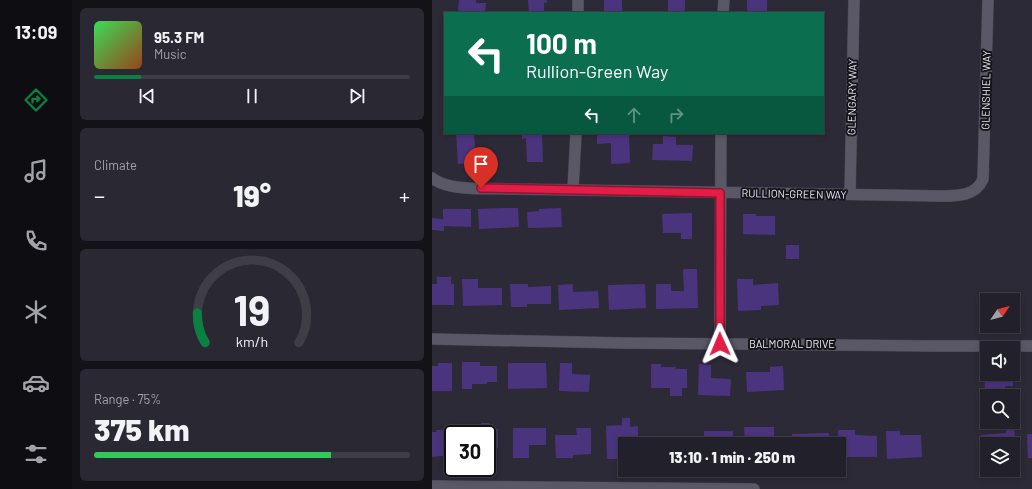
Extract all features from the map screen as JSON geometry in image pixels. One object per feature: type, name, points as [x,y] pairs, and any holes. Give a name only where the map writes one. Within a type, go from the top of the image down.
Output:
[{"type":"street","points":[[578,0],[578,12]]},
{"type":"street","points":[[723,12],[724,0]]},
{"type":"street","name":"GLENGARY WAY","points":[[850,194],[854,0]]},
{"type":"street","name":"GLENSHIEL WAY","points":[[983,179],[988,0]]},
{"type":"street","points":[[572,189],[576,134]]},
{"type":"street","points":[[720,344],[721,134]]},
{"type":"street","name":"RULLION-GREEN WAY","points":[[432,178],[437,182],[452,187],[720,193],[958,196],[970,193],[978,188],[983,179]]},
{"type":"street","name":"BALMORAL DRIVE","points":[[432,339],[720,344],[1032,346]]},
{"type":"street","points":[[432,486],[754,489]]},
{"type":"building","points":[[459,0],[476,0],[476,3],[486,3],[485,12],[458,12]]},
{"type":"building","points":[[528,0],[547,0],[547,2],[544,3],[544,12],[529,12]]},
{"type":"building","points":[[604,0],[622,0],[622,12],[604,12]]},
{"type":"building","points":[[668,0],[685,0],[685,12],[668,12]]},
{"type":"building","points":[[747,0],[767,0],[767,12],[747,12]]},
{"type":"building","points":[[456,134],[474,134],[476,163],[458,164]]},
{"type":"building","points":[[522,134],[542,134],[543,162],[527,162],[526,138],[522,139]]},
{"type":"building","points":[[597,134],[629,134],[630,163],[611,164],[611,143],[597,144]]},
{"type":"building","points":[[663,136],[676,137],[676,145],[693,145],[692,161],[652,160],[653,144],[663,144]]},
{"type":"building","points":[[518,208],[519,227],[479,229],[478,209]]},
{"type":"building","points":[[561,208],[562,227],[528,228],[527,212],[539,211],[539,209]]},
{"type":"building","points":[[443,209],[471,209],[471,227],[444,226],[444,231],[432,230],[432,218],[443,219]]},
{"type":"building","points":[[692,213],[692,239],[681,239],[681,233],[663,233],[662,214]]},
{"type":"building","points":[[743,214],[775,216],[775,235],[743,234]]},
{"type":"building","points":[[786,245],[799,245],[799,259],[786,259]]},
{"type":"building","points":[[683,269],[697,269],[698,308],[656,309],[656,284],[671,284],[671,291],[684,291]]},
{"type":"building","points":[[437,277],[451,277],[451,284],[454,284],[454,305],[432,305],[432,284],[437,284]]},
{"type":"building","points":[[462,279],[478,279],[478,288],[502,288],[502,305],[463,306]]},
{"type":"building","points":[[737,279],[753,279],[753,285],[778,283],[779,305],[761,306],[761,310],[738,311]]},
{"type":"building","points":[[510,284],[528,284],[528,287],[551,286],[551,304],[527,304],[527,307],[511,307]]},
{"type":"building","points":[[573,284],[573,292],[598,291],[599,308],[559,310],[558,285]]},
{"type":"building","points":[[645,284],[646,308],[609,310],[608,285]]},
{"type":"building","points":[[462,362],[480,362],[480,366],[497,366],[497,382],[472,384],[472,389],[462,389]]},
{"type":"building","points":[[438,363],[452,363],[452,391],[432,391],[432,366],[438,366]]},
{"type":"building","points":[[508,363],[546,363],[547,388],[508,389]]},
{"type":"building","points":[[560,363],[572,363],[572,374],[590,375],[589,392],[559,391]]},
{"type":"building","points":[[651,364],[661,364],[661,367],[676,367],[675,369],[687,369],[687,388],[682,388],[682,396],[670,396],[670,388],[651,388]]},
{"type":"building","points":[[699,364],[711,365],[711,378],[731,379],[730,396],[698,395]]},
{"type":"building","points":[[783,366],[784,390],[747,392],[746,372],[770,372],[770,367]]},
{"type":"building","points":[[984,381],[1013,381],[1013,386],[1005,386],[1005,389],[985,389]]},
{"type":"building","points":[[622,418],[630,418],[630,427],[638,426],[638,437],[618,437],[618,459],[607,459],[606,426],[622,425]]},
{"type":"building","points":[[481,423],[489,423],[489,425],[481,425]]},
{"type":"building","points":[[744,427],[774,427],[774,437],[745,437]]},
{"type":"building","points":[[513,428],[546,428],[546,445],[529,445],[529,458],[513,458]]},
{"type":"building","points":[[576,428],[591,428],[591,454],[573,455],[573,458],[556,458],[555,435],[577,435]]},
{"type":"building","points":[[496,429],[498,429],[498,448],[496,448]]},
{"type":"building","points":[[1006,429],[1014,429],[1015,437],[981,437],[981,435],[1006,433]]},
{"type":"building","points":[[436,430],[444,430],[444,456],[432,457],[432,432],[437,432]]},
{"type":"building","points":[[838,430],[855,430],[855,435],[877,436],[877,457],[846,457],[846,437],[838,437]]},
{"type":"building","points":[[704,431],[733,431],[733,437],[704,437]]},
{"type":"building","points":[[886,431],[900,431],[900,435],[921,435],[922,457],[887,459]]},
{"type":"building","points":[[829,433],[829,437],[792,437],[792,434]]},
{"type":"building","points":[[1027,434],[1032,434],[1032,458],[1028,458]]},
{"type":"route","points":[[481,188],[720,193],[720,344]]}]
